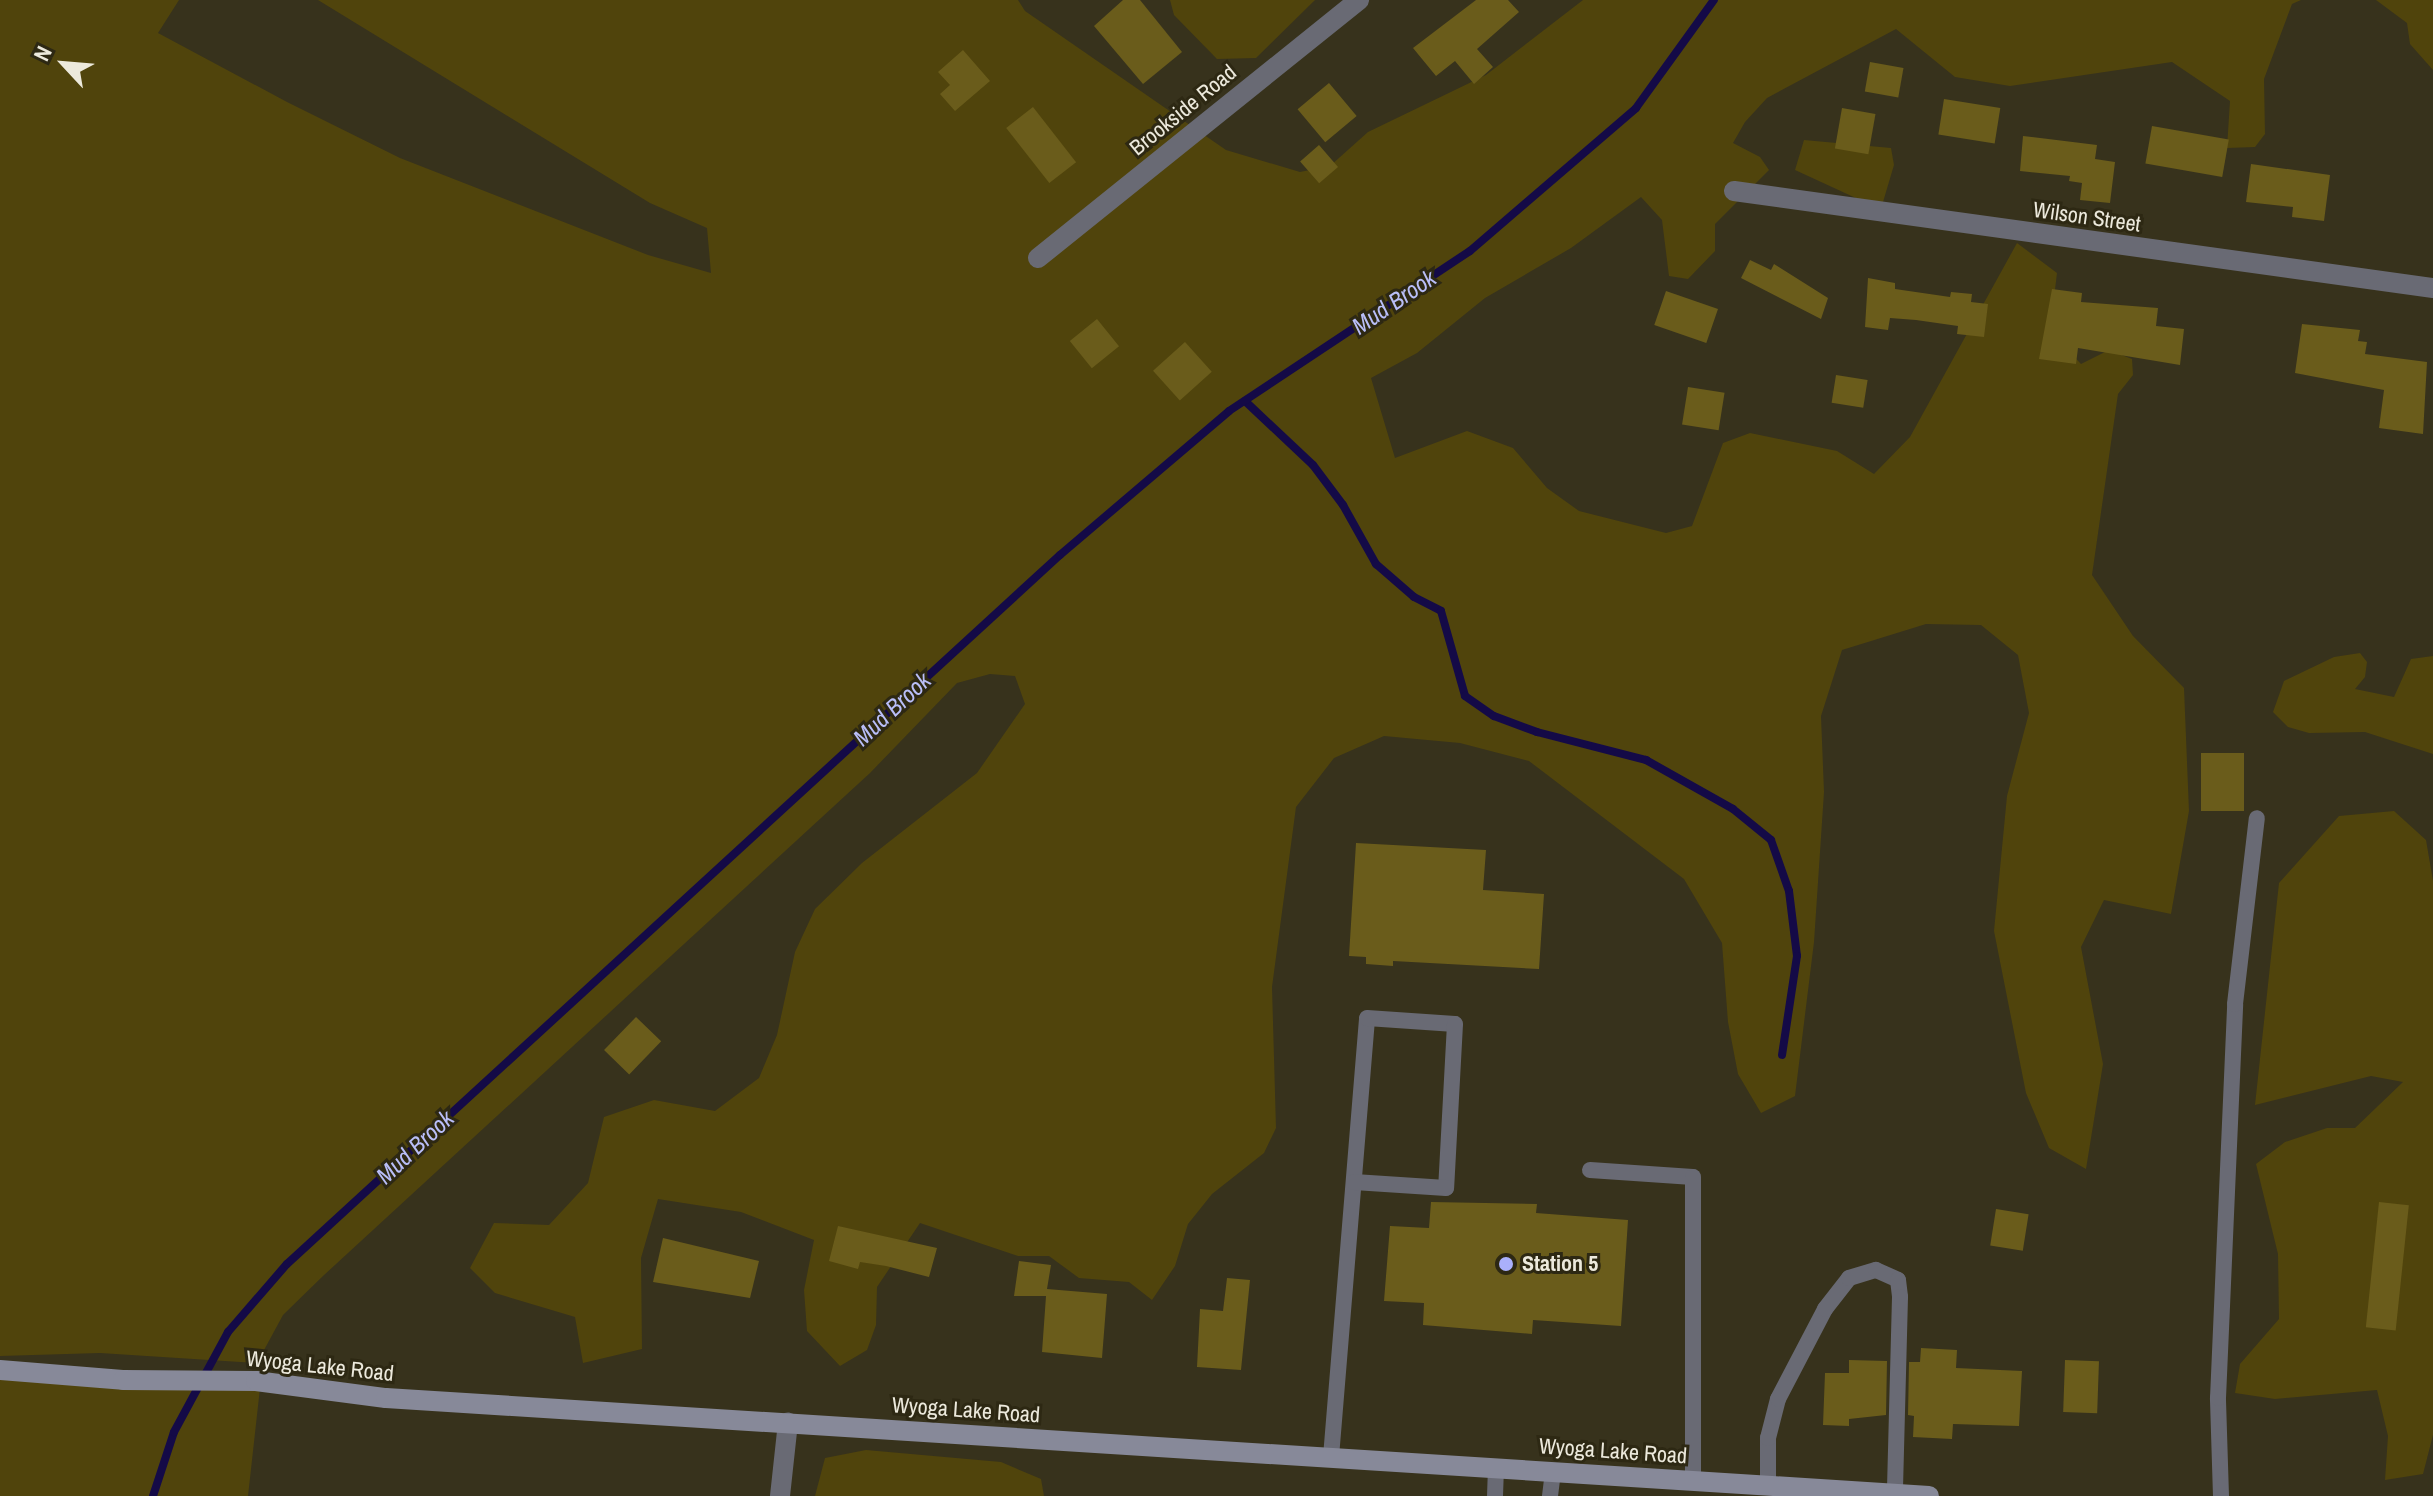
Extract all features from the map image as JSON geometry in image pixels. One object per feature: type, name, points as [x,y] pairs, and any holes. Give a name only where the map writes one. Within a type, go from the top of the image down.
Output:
[{"type":"street","name":"Brookside Road","points":[[1038,258],[1359,0]]},
{"type":"street","name":"Wilson Street","points":[[1734,191],[2433,288]]},
{"type":"street","name":"Wyoga Lake Road","points":[[0,1370],[123,1380],[256,1381],[386,1398],[1929,1496]]},
{"type":"street","points":[[780,1496],[788,1422]]},
{"type":"lane","points":[[2221,1496],[2218,1398],[2235,1004],[2257,818]]},
{"type":"lane","points":[[1331,1457],[1367,1018],[1455,1024],[1446,1188],[1354,1182]]},
{"type":"lane","points":[[1590,1170],[1693,1177],[1693,1481]]},
{"type":"lane","points":[[1768,1485],[1768,1438],[1778,1399],[1825,1309],[1849,1278],[1876,1270],[1898,1280],[1900,1297],[1895,1494]]},
{"type":"lane","points":[[1495,1496],[1496,1467]]},
{"type":"lane","points":[[1550,1496],[1553,1471]]},
{"type":"shaded area","points":[[0,0],[179,0],[158,33],[287,102],[400,158],[648,255],[711,273],[707,228],[650,203],[318,0],[1018,0],[1025,11],[1226,150],[1300,172],[1330,166],[1368,132],[1486,75],[1583,0],[2301,0],[2292,4],[2264,79],[2265,134],[2255,147],[2227,148],[2230,101],[2172,62],[2010,86],[1955,77],[1896,29],[1767,98],[1745,122],[1733,143],[1760,157],[1769,170],[1715,224],[1715,251],[1688,279],[1669,276],[1662,220],[1641,197],[1571,248],[1485,298],[1417,353],[1371,378],[1395,458],[1467,431],[1513,448],[1547,488],[1579,511],[1666,533],[1692,526],[1723,443],[1750,433],[1837,451],[1874,474],[1910,437],[2017,243],[2057,273],[2050,331],[2081,364],[2109,350],[2132,359],[2133,375],[2118,394],[2092,575],[2133,636],[2184,688],[2189,811],[2171,914],[2104,900],[2081,947],[2103,1064],[2086,1169],[2049,1148],[2026,1093],[1994,931],[2007,796],[2029,713],[2018,655],[1981,625],[1926,624],[1842,650],[1821,716],[1824,792],[1814,942],[1795,1096],[1761,1113],[1738,1074],[1728,1022],[1722,943],[1684,879],[1529,761],[1460,743],[1384,736],[1334,758],[1296,807],[1272,987],[1276,1128],[1264,1153],[1212,1194],[1188,1224],[1175,1266],[1152,1300],[1129,1282],[1079,1278],[1049,1256],[1018,1256],[920,1223],[877,1287],[876,1325],[867,1350],[840,1366],[807,1331],[804,1290],[814,1240],[741,1212],[658,1199],[641,1258],[642,1349],[583,1363],[575,1317],[495,1293],[470,1268],[494,1223],[549,1225],[588,1183],[604,1117],[654,1100],[715,1111],[759,1078],[777,1035],[795,952],[815,909],[862,863],[977,773],[1025,704],[1015,676],[990,674],[957,683],[870,773],[323,1276],[283,1315],[257,1363],[100,1353],[0,1356]]},
{"type":"shaded area","points":[[1170,0],[1315,0],[1256,58],[1217,59],[1174,15]]},
{"type":"shaded area","points":[[2376,0],[2433,0],[2433,70],[2410,44],[2407,23]]},
{"type":"shaded area","points":[[1804,140],[1891,148],[1894,165],[1883,202],[1858,199],[1795,170]]},
{"type":"shaded area","points":[[2360,653],[2367,662],[2365,677],[2355,689],[2394,697],[2411,659],[2433,656],[2433,754],[2365,732],[2309,733],[2288,727],[2273,712],[2284,681],[2334,657]]},
{"type":"shaded area","points":[[2394,811],[2426,840],[2433,881],[2433,1435],[2423,1474],[2385,1480],[2388,1436],[2377,1390],[2275,1399],[2235,1393],[2240,1364],[2279,1319],[2278,1254],[2256,1164],[2285,1142],[2327,1128],[2355,1128],[2403,1082],[2371,1076],[2255,1105],[2279,883],[2339,816]]},
{"type":"shaded area","points":[[0,1370],[260,1388],[248,1496],[0,1496]]},
{"type":"shaded area","points":[[866,1450],[1001,1462],[1041,1479],[1044,1496],[815,1496],[825,1458]]},
{"type":"building","points":[[1123,0],[1140,0],[1182,52],[1143,84],[1094,26]]},
{"type":"building","points":[[1476,0],[1508,0],[1519,12],[1477,49],[1493,67],[1474,84],[1455,61],[1436,76],[1413,48]]},
{"type":"building","points":[[963,50],[990,81],[955,111],[940,94],[950,85],[938,72]]},
{"type":"building","points":[[1870,62],[1903,68],[1898,97],[1865,92]]},
{"type":"building","points":[[1329,83],[1357,116],[1325,142],[1298,109]]},
{"type":"building","points":[[1944,99],[2000,108],[1995,143],[1938,135]]},
{"type":"building","points":[[1033,107],[1076,162],[1049,183],[1006,128]]},
{"type":"building","points":[[1842,108],[1875,114],[1868,154],[1835,148]]},
{"type":"building","points":[[2152,126],[2229,140],[2222,177],[2145,163]]},
{"type":"building","points":[[2023,136],[2097,145],[2095,159],[2115,162],[2110,203],[2080,200],[2082,183],[2069,181],[2070,176],[2020,171]]},
{"type":"building","points":[[1319,145],[1338,167],[1319,183],[1300,161]]},
{"type":"building","points":[[2251,164],[2330,175],[2324,221],[2292,217],[2293,207],[2246,202]]},
{"type":"building","points":[[1750,260],[1771,270],[1774,264],[1828,298],[1821,319],[1741,278]]},
{"type":"building","points":[[1868,278],[1895,283],[1895,289],[1950,297],[1951,292],[1972,294],[1971,302],[1988,304],[1984,337],[1957,334],[1958,326],[1916,320],[1890,318],[1888,330],[1865,327]]},
{"type":"building","points":[[2052,289],[2082,293],[2081,302],[2158,308],[2156,326],[2184,329],[2180,365],[2078,348],[2076,364],[2039,359]]},
{"type":"building","points":[[1666,291],[1718,309],[1706,343],[1654,325]]},
{"type":"building","points":[[1097,319],[1119,346],[1092,368],[1070,341]]},
{"type":"building","points":[[2302,324],[2360,330],[2358,341],[2367,342],[2365,354],[2427,362],[2423,434],[2379,428],[2384,390],[2295,373]]},
{"type":"building","points":[[1185,342],[1212,372],[1180,400],[1153,371]]},
{"type":"building","points":[[1836,375],[1868,380],[1863,408],[1832,403]]},
{"type":"building","points":[[1688,387],[1725,393],[1719,430],[1682,425]]},
{"type":"building","points":[[2201,753],[2244,753],[2244,811],[2201,811]]},
{"type":"building","points":[[1356,843],[1486,850],[1483,890],[1544,894],[1539,969],[1393,961],[1393,966],[1366,964],[1366,957],[1349,956]]},
{"type":"building","points":[[636,1017],[661,1041],[629,1074],[604,1050]]},
{"type":"building","name":"Station 5","points":[[1431,1202],[1537,1204],[1536,1213],[1628,1220],[1621,1326],[1533,1320],[1532,1334],[1423,1325],[1424,1303],[1384,1301],[1390,1226],[1429,1228]]},
{"type":"building","points":[[2379,1202],[2409,1205],[2396,1330],[2366,1327]]},
{"type":"building","points":[[1996,1209],[2029,1214],[2023,1251],[1990,1246]]},
{"type":"building","points":[[838,1226],[937,1248],[929,1277],[886,1266],[860,1262],[858,1269],[829,1261]]},
{"type":"building","points":[[663,1238],[759,1261],[750,1298],[653,1282]]},
{"type":"building","points":[[1019,1261],[1051,1265],[1047,1289],[1107,1294],[1102,1358],[1042,1352],[1046,1296],[1014,1296]]},
{"type":"building","points":[[1227,1278],[1250,1280],[1241,1370],[1197,1367],[1200,1309],[1223,1311]]},
{"type":"building","points":[[1921,1348],[1957,1350],[1956,1368],[2022,1371],[2019,1426],[1953,1424],[1952,1439],[1913,1437],[1914,1416],[1908,1415],[1909,1362],[1920,1362]]},
{"type":"building","points":[[1849,1360],[1887,1361],[1886,1415],[1849,1419],[1849,1426],[1823,1425],[1825,1373],[1849,1373]]},
{"type":"building","points":[[2065,1360],[2099,1361],[2097,1413],[2063,1412]]},
{"type":"waterway","name":"Mud Brook","points":[[153,1496],[174,1432],[228,1332],[287,1264],[1060,555],[1229,411],[1470,251],[1636,108],[1714,0]]},
{"type":"waterway","points":[[1245,401],[1313,465],[1343,505],[1376,564],[1414,597],[1441,611],[1465,696],[1494,716],[1537,732],[1646,760],[1733,809],[1771,840],[1789,891],[1797,956],[1782,1055]]},
{"type":"place","name":"Station 5","points":[[1506,1264]]}]
